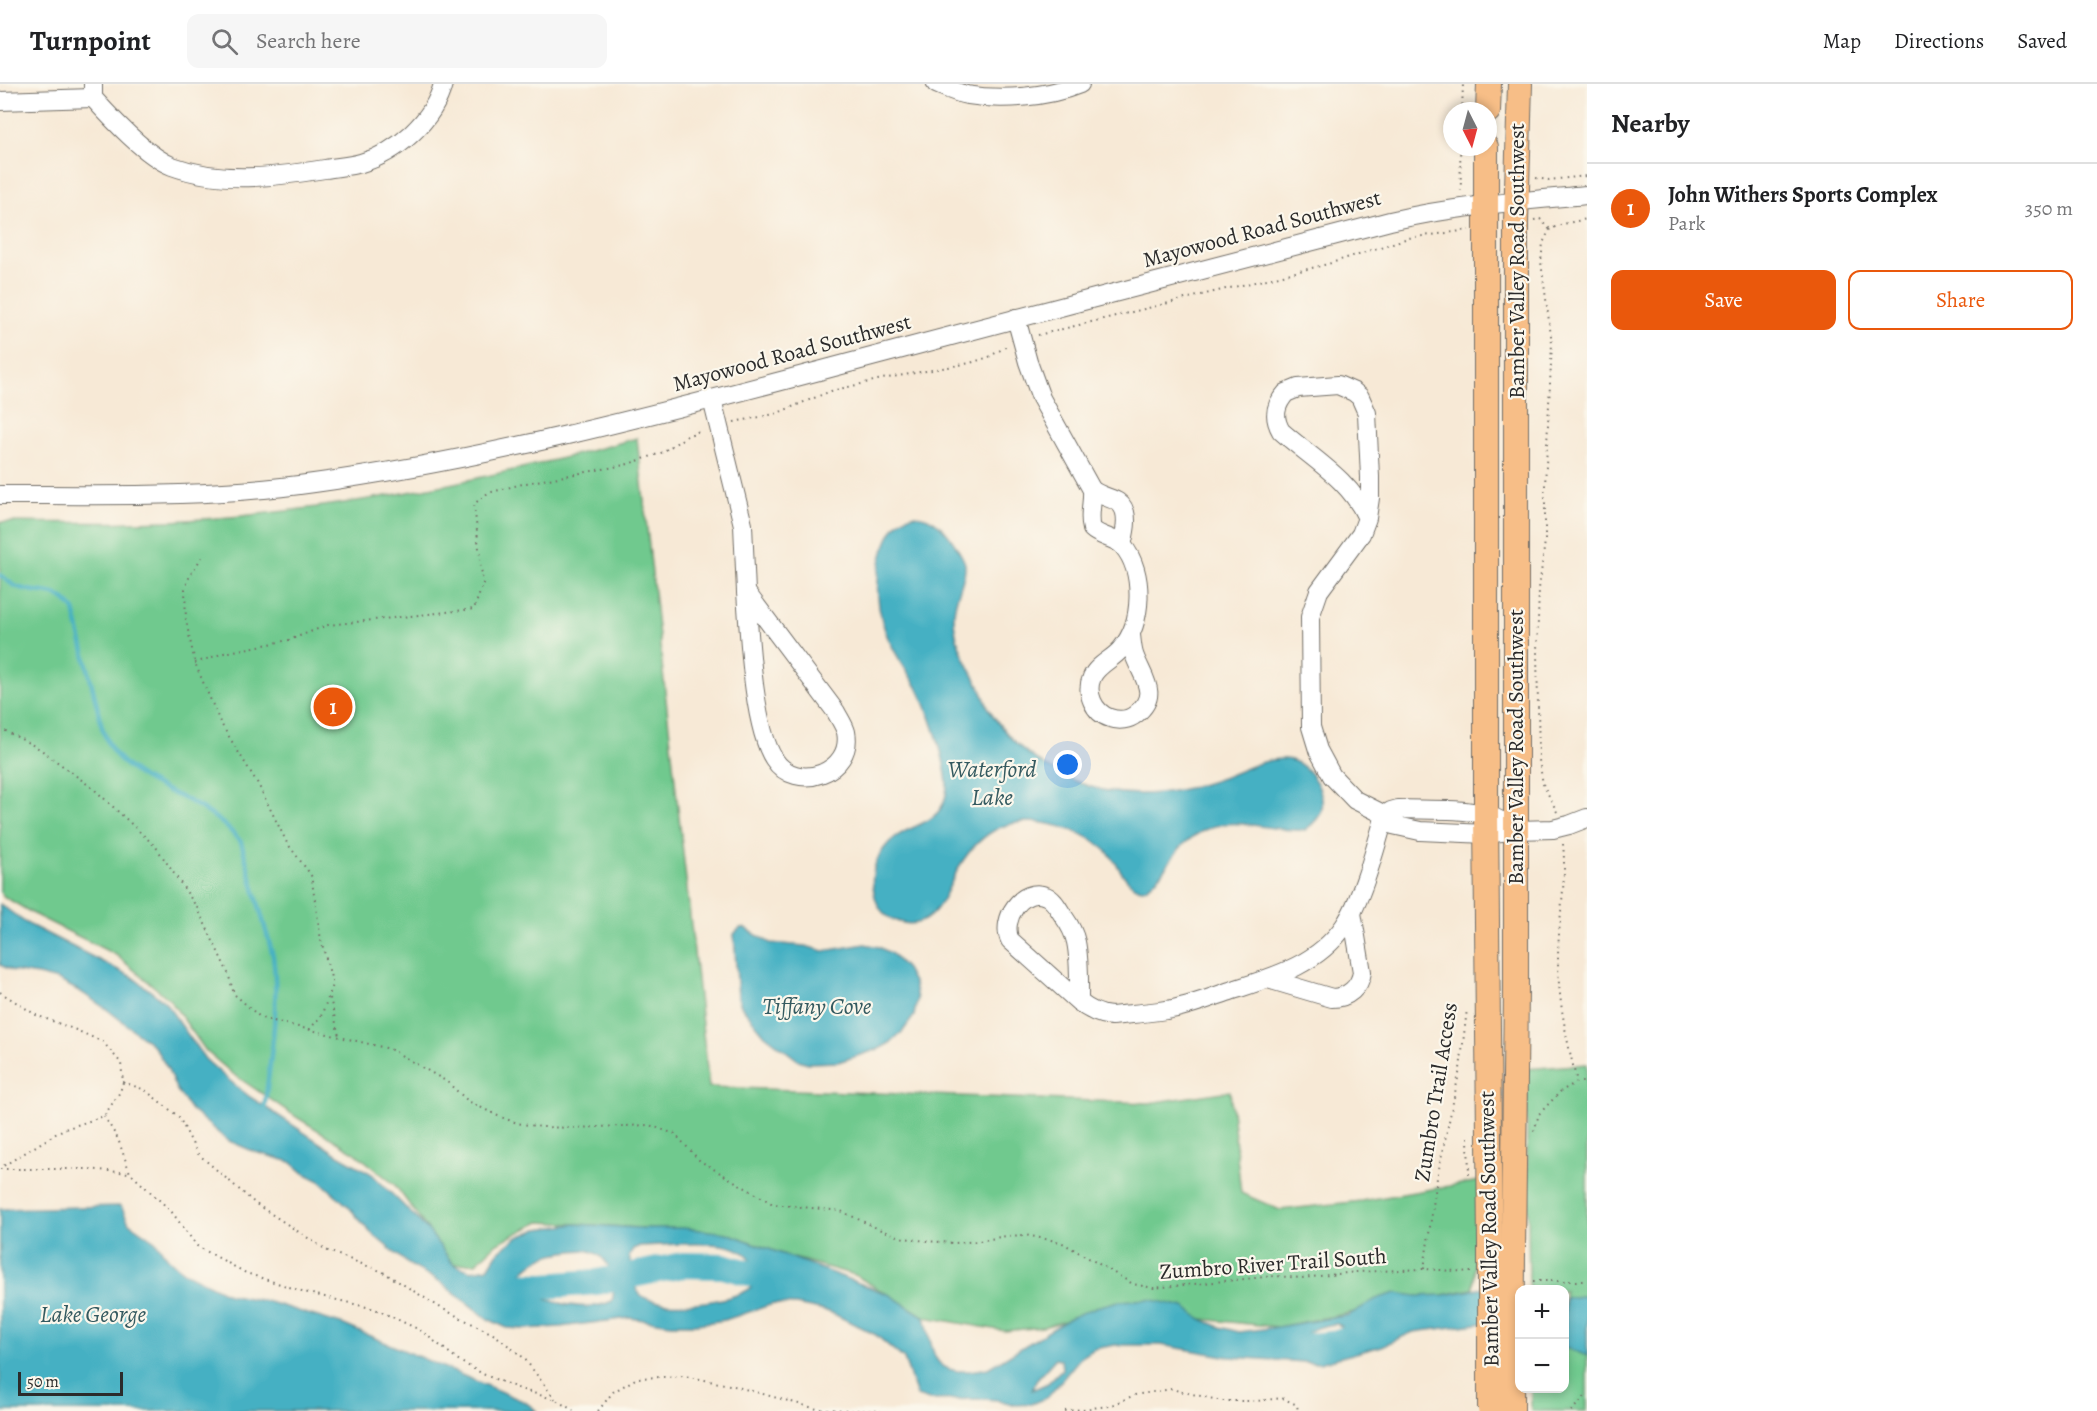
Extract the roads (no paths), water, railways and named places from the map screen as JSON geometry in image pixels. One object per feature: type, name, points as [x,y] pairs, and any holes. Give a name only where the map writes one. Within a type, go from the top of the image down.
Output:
[{"type":"main road","name":"Bamber Valley Road Southwest","points":[[1488,102],[1489,84]]},
{"type":"main road","name":"Bamber Valley Road Southwest","points":[[1497,1410],[1516,830],[1517,201],[1520,84]]},
{"type":"main road","name":"Bamber Valley Road Southwest","points":[[1486,156],[1486,824],[1501,1250]]},
{"type":"street","points":[[0,101],[93,91],[120,128],[170,165],[210,176],[240,177],[298,174],[363,163],[398,145],[423,124],[441,93],[443,84]]},
{"type":"street","points":[[936,84],[967,95],[1013,97],[1062,91],[1080,84]]},
{"type":"street","name":"Mayowood Road Southwest","points":[[0,495],[225,493],[312,484],[423,466],[518,447],[712,399],[1390,221],[1486,205],[1587,195]]},
{"type":"street","points":[[1017,318],[1028,362],[1041,398],[1092,490],[1100,496],[1119,502],[1123,509],[1126,520],[1122,545]]},
{"type":"street","points":[[1367,518],[1357,499],[1341,481],[1281,431],[1277,424],[1276,412],[1286,393],[1298,388],[1330,385],[1345,387],[1359,397],[1367,414],[1370,498],[1367,518],[1361,534],[1326,579],[1313,606],[1310,630],[1311,727],[1318,750],[1332,776],[1355,800],[1385,815],[1398,827],[1420,831],[1486,824],[1516,830],[1561,827],[1587,818]]},
{"type":"street","points":[[712,399],[745,536],[746,592],[758,703],[770,752],[781,768],[795,775],[813,777],[821,775],[830,769],[842,755],[845,748],[846,731],[836,712],[746,592]]},
{"type":"street","points":[[1092,490],[1089,516],[1092,529],[1103,537],[1122,545],[1133,564],[1138,580],[1138,600],[1131,635]]},
{"type":"street","points":[[1079,1002],[1076,942],[1070,926],[1051,899],[1044,895],[1030,896],[1022,901],[1009,916],[1007,934],[1015,945],[1079,1002],[1087,1009],[1103,1016],[1167,1010],[1268,979],[1313,957],[1333,939],[1352,913],[1385,815]]},
{"type":"street","points":[[1268,979],[1332,998],[1339,998],[1352,991],[1361,980],[1362,972],[1352,913]]},
{"type":"water","name":"Waterford Lake","points":[[913,515],[927,518],[939,525],[963,558],[964,576],[954,610],[959,644],[989,709],[997,721],[1016,743],[1038,761],[1062,775],[1093,788],[1131,794],[1150,794],[1188,788],[1225,777],[1262,762],[1285,759],[1307,770],[1317,784],[1322,801],[1322,809],[1318,818],[1305,830],[1243,824],[1214,826],[1184,844],[1160,875],[1143,889],[1132,885],[1110,855],[1088,838],[1059,826],[1044,823],[1014,823],[994,830],[972,849],[959,867],[943,899],[928,917],[908,924],[886,915],[880,909],[874,892],[873,874],[878,857],[896,837],[938,812],[944,802],[947,789],[942,755],[925,703],[887,636],[879,608],[878,580],[883,552],[890,535],[898,524],[904,518]]},
{"type":"water","points":[[0,904],[26,923],[132,977],[165,1002],[205,1059],[224,1076],[250,1097],[338,1155],[372,1174],[429,1231],[453,1264],[471,1271],[488,1268],[498,1252],[516,1238],[538,1229],[576,1224],[683,1228],[727,1233],[890,1295],[925,1317],[934,1354],[938,1361],[943,1366],[957,1371],[988,1368],[1072,1317],[1119,1301],[1149,1299],[1184,1307],[1201,1319],[1239,1332],[1349,1315],[1376,1299],[1396,1293],[1417,1296],[1443,1295],[1485,1288],[1484,1323],[1413,1332],[1382,1346],[1319,1363],[1230,1357],[1161,1345],[1115,1345],[1094,1349],[1080,1358],[1048,1397],[1031,1404],[1016,1405],[998,1400],[929,1400],[917,1396],[904,1359],[876,1335],[830,1312],[796,1305],[773,1304],[725,1320],[697,1324],[671,1324],[630,1318],[560,1327],[507,1328],[488,1319],[439,1281],[408,1264],[370,1232],[348,1206],[320,1181],[304,1173],[291,1162],[255,1152],[227,1140],[191,1110],[176,1089],[168,1069],[154,1046],[109,1011],[58,980],[13,971],[0,965]],"holes":[[[700,1244],[733,1248],[750,1258],[755,1266],[756,1282],[747,1291],[717,1300],[681,1304],[650,1300],[641,1295],[632,1277],[629,1256],[633,1249],[640,1246]],[[587,1250],[604,1260],[611,1271],[614,1289],[612,1301],[600,1305],[574,1306],[535,1295],[512,1283],[536,1261],[564,1252]],[[1337,1324],[1347,1329],[1354,1335],[1351,1343],[1325,1345],[1301,1337],[1322,1326]],[[1056,1358],[1061,1360],[1062,1369],[1048,1383],[1032,1390],[1037,1379]]]},
{"type":"water","name":"Tiffany Cove","points":[[740,928],[745,928],[770,943],[805,946],[824,951],[865,944],[879,947],[892,954],[906,969],[914,984],[917,999],[914,1016],[903,1031],[879,1049],[838,1062],[808,1063],[798,1060],[765,1035],[741,1006],[738,997],[734,934]]},
{"type":"water","name":"Lake George","points":[[121,1206],[129,1223],[155,1241],[182,1271],[228,1294],[269,1302],[344,1325],[525,1402],[537,1411],[0,1411],[0,1209]]},
{"type":"water","points":[[1587,1297],[1587,1356],[1569,1349],[1569,1298]]},
{"type":"waterway","points":[[0,575],[15,586],[60,597],[74,610],[102,727],[111,749],[123,763],[140,776],[209,813],[241,842],[273,956],[275,976],[273,1034],[264,1112]]},
{"type":"waterway","points":[[483,1292],[502,1285],[544,1286],[597,1282],[683,1265],[723,1266],[789,1284]]},
{"type":"waterway","points":[[1293,1347],[1331,1344],[1385,1326]]},
{"type":"place","name":"John Withers Sports Complex","points":[[333,707]]}]
